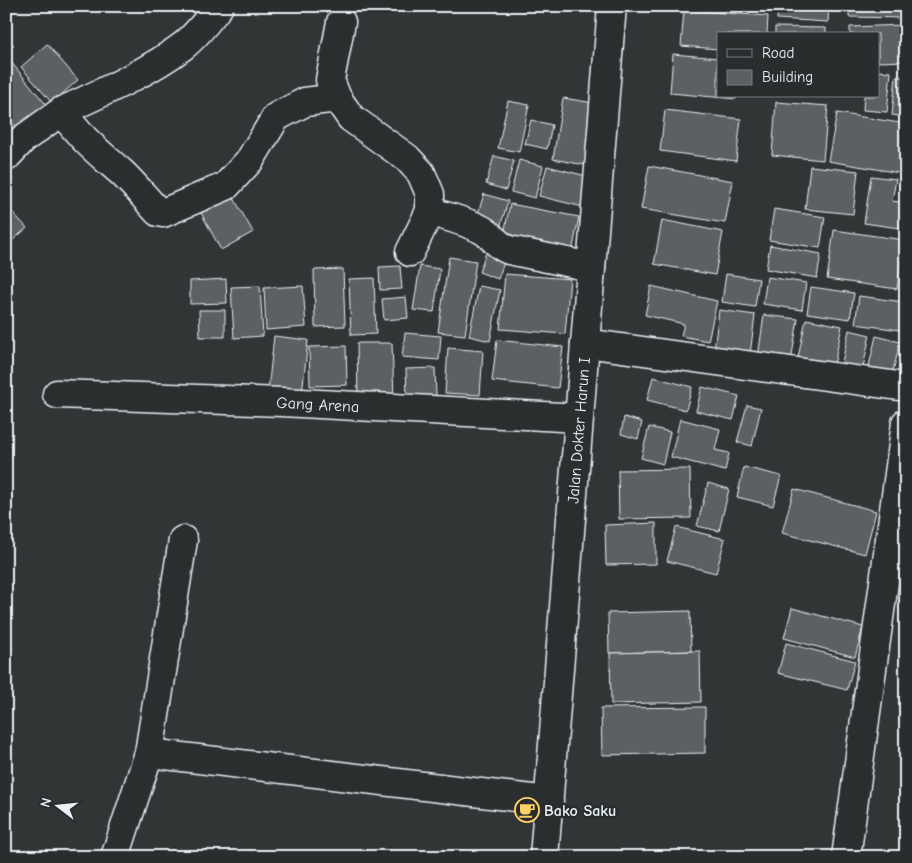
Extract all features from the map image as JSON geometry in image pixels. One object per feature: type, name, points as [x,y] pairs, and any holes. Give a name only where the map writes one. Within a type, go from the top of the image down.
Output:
[{"type":"street","points":[[6,157],[23,139],[62,112],[136,75],[183,45],[204,26],[219,6]]},
{"type":"street","name":"Jalan Dokter Harun I","points":[[544,857],[612,6]]},
{"type":"street","points":[[341,22],[330,80],[337,98],[350,118],[407,158],[421,173],[430,194],[430,211],[410,252]]},
{"type":"street","points":[[62,112],[69,123],[91,147],[122,174],[158,212],[162,213],[226,186],[250,160],[276,117],[305,102],[337,98]]},
{"type":"street","points":[[430,211],[486,232],[500,247],[591,267]]},
{"type":"street","points":[[585,342],[906,387]]},
{"type":"street","name":"Gang Arena","points":[[57,394],[282,402],[579,418]]},
{"type":"street","points":[[846,857],[906,423]]},
{"type":"street","points":[[115,857],[149,753],[183,540]]},
{"type":"street","points":[[149,753],[549,801]]},
{"type":"building","points":[[778,6],[829,6],[828,22],[777,19]]},
{"type":"building","points":[[849,6],[906,6],[906,18],[849,17]]},
{"type":"building","points":[[684,10],[768,16],[767,32],[717,32],[717,49],[681,46]]},
{"type":"building","points":[[906,25],[906,61],[880,62],[880,32],[850,32],[850,27]]},
{"type":"building","points":[[775,27],[826,28],[826,32],[775,32]]},
{"type":"building","points":[[6,35],[14,46],[6,51]]},
{"type":"building","points":[[47,44],[78,80],[52,103],[21,67]]},
{"type":"building","points":[[673,54],[717,58],[717,97],[670,93]]},
{"type":"building","points":[[6,56],[49,108],[20,132],[6,115]]},
{"type":"building","points":[[880,71],[891,72],[887,112],[863,110],[864,98],[880,98]]},
{"type":"building","points":[[896,76],[906,78],[906,117],[892,115]]},
{"type":"building","points":[[563,98],[600,104],[590,166],[553,159]]},
{"type":"building","points":[[508,101],[529,105],[519,152],[498,148]]},
{"type":"building","points":[[776,102],[828,106],[823,160],[772,155]]},
{"type":"building","points":[[665,110],[741,119],[736,161],[660,151]]},
{"type":"building","points":[[837,113],[906,124],[906,142],[900,173],[828,161]]},
{"type":"building","points":[[6,120],[17,134],[6,143]]},
{"type":"building","points":[[531,120],[552,125],[547,149],[525,144]]},
{"type":"building","points":[[494,156],[514,161],[506,190],[486,184]]},
{"type":"building","points":[[519,160],[543,166],[535,198],[511,192]]},
{"type":"building","points":[[547,166],[594,178],[587,208],[539,196]]},
{"type":"building","points":[[649,166],[733,181],[725,223],[641,209]]},
{"type":"building","points":[[810,166],[858,171],[853,214],[805,209]]},
{"type":"building","points":[[871,176],[896,179],[892,201],[906,203],[906,229],[864,223]]},
{"type":"building","points":[[231,193],[253,232],[221,250],[200,211]]},
{"type":"building","points":[[484,194],[508,201],[499,231],[475,223]]},
{"type":"building","points":[[510,204],[579,217],[572,252],[503,239]]},
{"type":"building","points":[[6,205],[27,228],[6,246]]},
{"type":"building","points":[[774,209],[825,217],[820,248],[769,240]]},
{"type":"building","points":[[662,220],[723,232],[715,275],[654,264]]},
{"type":"building","points":[[834,230],[904,240],[897,289],[827,279]]},
{"type":"building","points":[[770,245],[821,254],[817,278],[766,269]]},
{"type":"building","points":[[487,250],[506,257],[498,279],[479,272]]},
{"type":"building","points":[[449,257],[476,261],[465,335],[438,332]]},
{"type":"building","points":[[400,266],[402,289],[380,290],[379,267]]},
{"type":"building","points":[[420,266],[440,269],[434,312],[413,310]]},
{"type":"building","points":[[343,269],[345,326],[315,327],[314,270]]},
{"type":"building","points":[[505,274],[570,279],[565,334],[500,329]]},
{"type":"building","points":[[726,274],[759,279],[755,307],[722,302]]},
{"type":"building","points":[[767,277],[806,283],[802,310],[763,304]]},
{"type":"building","points":[[374,278],[376,334],[351,335],[349,279]]},
{"type":"building","points":[[226,279],[227,303],[190,304],[190,281]]},
{"type":"building","points":[[260,286],[263,336],[234,338],[231,287]]},
{"type":"building","points":[[303,286],[306,327],[266,330],[264,288]]},
{"type":"building","points":[[479,286],[500,290],[490,341],[469,336]]},
{"type":"building","points":[[651,286],[717,301],[708,341],[681,336],[684,324],[645,315]]},
{"type":"building","points":[[811,287],[854,293],[850,319],[807,313]]},
{"type":"building","points":[[859,296],[904,302],[900,330],[855,324]]},
{"type":"building","points":[[406,297],[408,318],[384,320],[382,299]]},
{"type":"building","points":[[199,310],[225,310],[225,337],[200,337]]},
{"type":"building","points":[[719,310],[755,315],[750,355],[714,350]]},
{"type":"building","points":[[764,315],[798,319],[791,361],[758,357]]},
{"type":"building","points":[[806,319],[842,326],[834,365],[798,358]]},
{"type":"building","points":[[849,330],[870,335],[862,372],[841,367]]},
{"type":"building","points":[[405,333],[441,336],[439,360],[402,357]]},
{"type":"building","points":[[274,336],[308,340],[302,394],[268,391]]},
{"type":"building","points":[[876,336],[900,342],[892,376],[868,370]]},
{"type":"building","points":[[497,340],[563,347],[558,388],[492,381]]},
{"type":"building","points":[[357,343],[392,343],[394,399],[358,400]]},
{"type":"building","points":[[346,346],[347,385],[310,386],[309,347]]},
{"type":"building","points":[[448,348],[483,351],[480,395],[445,393]]},
{"type":"building","points":[[435,368],[436,396],[407,398],[406,369]]},
{"type":"building","points":[[653,377],[692,387],[686,410],[647,400]]},
{"type":"building","points":[[702,387],[739,396],[733,420],[696,411]]},
{"type":"building","points":[[747,405],[761,408],[752,446],[737,442]]},
{"type":"building","points":[[624,417],[642,422],[638,439],[621,434]]},
{"type":"building","points":[[680,419],[720,429],[715,450],[729,453],[725,471],[671,457]]},
{"type":"building","points":[[649,427],[670,432],[663,464],[641,458]]},
{"type":"building","points":[[744,467],[781,476],[773,506],[737,497]]},
{"type":"building","points":[[690,469],[691,518],[619,519],[618,470]]},
{"type":"building","points":[[708,483],[729,489],[719,531],[697,526]]},
{"type":"building","points":[[794,489],[876,511],[865,554],[782,533]]},
{"type":"building","points":[[656,523],[656,564],[606,565],[605,525]]},
{"type":"building","points":[[676,527],[725,539],[716,573],[667,561]]},
{"type":"building","points":[[792,608],[863,627],[855,657],[784,638]]},
{"type":"building","points":[[690,611],[691,651],[609,653],[608,613]]},
{"type":"building","points":[[786,643],[855,661],[847,690],[778,673]]},
{"type":"building","points":[[700,651],[701,702],[611,704],[610,653]]},
{"type":"building","points":[[705,707],[705,753],[602,755],[601,708]]},
{"type":"place","name":"Bako Saku","points":[[527,810]]}]
